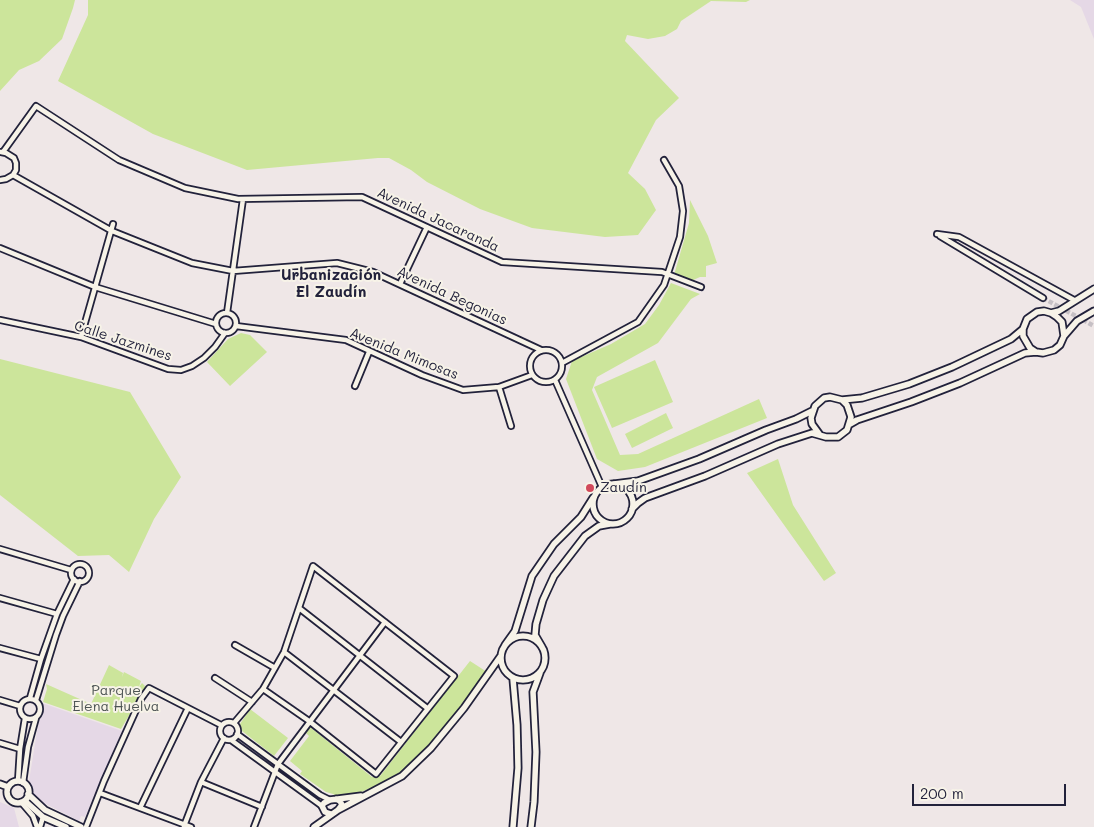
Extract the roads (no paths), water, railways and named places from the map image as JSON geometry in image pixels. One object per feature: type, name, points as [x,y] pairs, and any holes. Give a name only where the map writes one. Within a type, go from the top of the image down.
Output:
[{"type":"main road","points":[[1051,313],[1059,311],[1094,289]]},
{"type":"main road","points":[[315,826],[331,814],[402,776],[431,748],[500,657],[505,645],[515,631],[532,576],[554,544],[581,517],[602,487],[638,481],[673,469],[796,419],[812,411],[819,401],[824,398],[830,397],[842,400],[862,398],[909,384],[952,367],[1011,339],[1023,329],[1027,319],[1033,314],[1044,311],[1058,316],[1062,322],[1064,336]]},
{"type":"main road","points":[[850,424],[960,383],[1025,353],[1043,353],[1054,350],[1060,345],[1064,336],[1077,321],[1094,311]]},
{"type":"main road","points":[[1023,329],[1025,342],[1036,352]]},
{"type":"main road","points":[[632,509],[645,498],[705,476],[763,450],[802,436],[812,434],[838,437],[847,430],[850,424],[850,411],[842,400]]},
{"type":"main road","points":[[812,411],[812,424],[820,435]]},
{"type":"main road","points":[[531,827],[536,752],[533,692],[544,666],[545,657],[535,635],[536,624],[543,600],[554,576],[586,536],[599,526],[627,519],[633,502],[628,490],[623,486],[614,484]]},
{"type":"main road","points":[[594,498],[594,512],[603,522],[610,524]]},
{"type":"main road","points":[[505,645],[513,638],[525,636],[536,641],[542,647]]},
{"type":"main road","points":[[500,657],[503,668],[514,679],[529,680],[540,673]]},
{"type":"main road","points":[[488,674],[503,668]]},
{"type":"main road","points":[[513,827],[518,768],[518,725],[514,679]]},
{"type":"main road","points":[[7,795],[8,787],[14,782],[20,782],[27,786],[28,794],[44,810],[81,827]]},
{"type":"main road","points":[[0,784],[8,787]]},
{"type":"main road","points":[[0,792],[7,795],[12,801],[23,802],[43,817],[66,827]]},
{"type":"main road","points":[[23,802],[28,794]]},
{"type":"main road","points":[[315,826],[323,807],[333,799],[366,795]]},
{"type":"main road","points":[[333,799],[340,800],[342,805],[338,810]]},
{"type":"main road","points":[[323,807],[325,812],[331,814]]},
{"type":"street","name":"Avenida Jacaranda","points":[[1,152],[36,106],[120,160],[185,188],[243,199],[362,197],[502,262],[662,272],[701,288]]},
{"type":"street","points":[[0,180],[6,180],[16,170],[14,158],[1,152]]},
{"type":"street","points":[[562,363],[638,322],[658,295],[668,275],[680,237],[683,211],[679,186],[664,160]]},
{"type":"street","name":"Avenida Begonias","points":[[13,175],[112,231],[192,263],[232,271],[337,264],[373,272],[542,350]]},
{"type":"street","points":[[227,313],[243,199]]},
{"type":"street","points":[[81,337],[113,224]]},
{"type":"street","points":[[400,284],[427,228]]},
{"type":"street","points":[[1043,298],[936,234],[959,237],[1074,300]]},
{"type":"street","points":[[0,248],[95,287],[216,324],[225,333],[232,331],[236,326],[234,317],[227,313]]},
{"type":"street","points":[[216,324],[219,317],[227,313]]},
{"type":"street","name":"Calle Jazmines","points":[[0,320],[81,337],[168,369],[181,370],[192,366],[204,358],[225,333]]},
{"type":"street","name":"Avenida Mimosas","points":[[236,326],[346,340],[422,375],[463,390],[499,387],[532,375]]},
{"type":"street","points":[[542,350],[551,350],[556,353],[562,363],[562,370],[555,380],[547,382],[541,382],[532,375],[530,368],[532,357],[542,350]]},
{"type":"street","points":[[355,386],[369,352]]},
{"type":"street","points":[[555,380],[602,487]]},
{"type":"street","points":[[499,387],[511,426]]},
{"type":"street","points":[[0,548],[71,570]]},
{"type":"street","points":[[36,700],[63,616],[80,581],[88,577],[88,568],[80,564],[74,566],[71,570]]},
{"type":"street","points":[[234,723],[263,689],[284,652],[313,566],[454,676],[376,774],[263,689]]},
{"type":"street","points":[[30,698],[40,659],[57,614],[74,579],[71,570]]},
{"type":"street","points":[[74,579],[80,581]]},
{"type":"street","points":[[0,598],[57,614]]},
{"type":"street","points":[[299,608],[427,708]]},
{"type":"street","points":[[254,827],[278,764],[385,622]]},
{"type":"street","points":[[234,645],[275,668]]},
{"type":"street","points":[[0,648],[40,659]]},
{"type":"street","points":[[284,652],[401,742]]},
{"type":"street","points":[[215,678],[252,702]]},
{"type":"street","points":[[86,827],[141,698],[149,688],[221,726]]},
{"type":"street","points":[[20,782],[36,718],[41,709],[39,702],[36,700],[30,698],[25,700],[20,706],[21,714],[25,718],[36,718]]},
{"type":"street","points":[[0,700],[20,706]]},
{"type":"street","points":[[140,808],[188,708]]},
{"type":"street","points":[[20,782],[20,749],[25,718]]},
{"type":"street","points":[[231,740],[237,734],[238,728],[234,723],[226,722],[221,726],[220,732],[224,738],[231,740],[276,771],[323,807]]},
{"type":"street","points":[[237,734],[320,795],[333,799]]},
{"type":"street","points":[[184,826],[201,782],[224,738]]},
{"type":"street","points":[[0,743],[20,749]]},
{"type":"street","points":[[201,782],[262,807]]},
{"type":"street","points":[[100,793],[184,826],[191,827]]},
{"type":"street","points":[[23,802],[38,827]]},
{"type":"street","points":[[38,827],[43,817]]},
{"type":"tunnel","points":[[1043,298],[1094,326]]},
{"type":"place","name":"Zaudín","points":[[590,488]]},
{"type":"district","name":"Urbanización El Zaudín","points":[[331,284]]},
{"type":"park label","name":"Parque Elena Huelva","points":[[116,700]]}]
